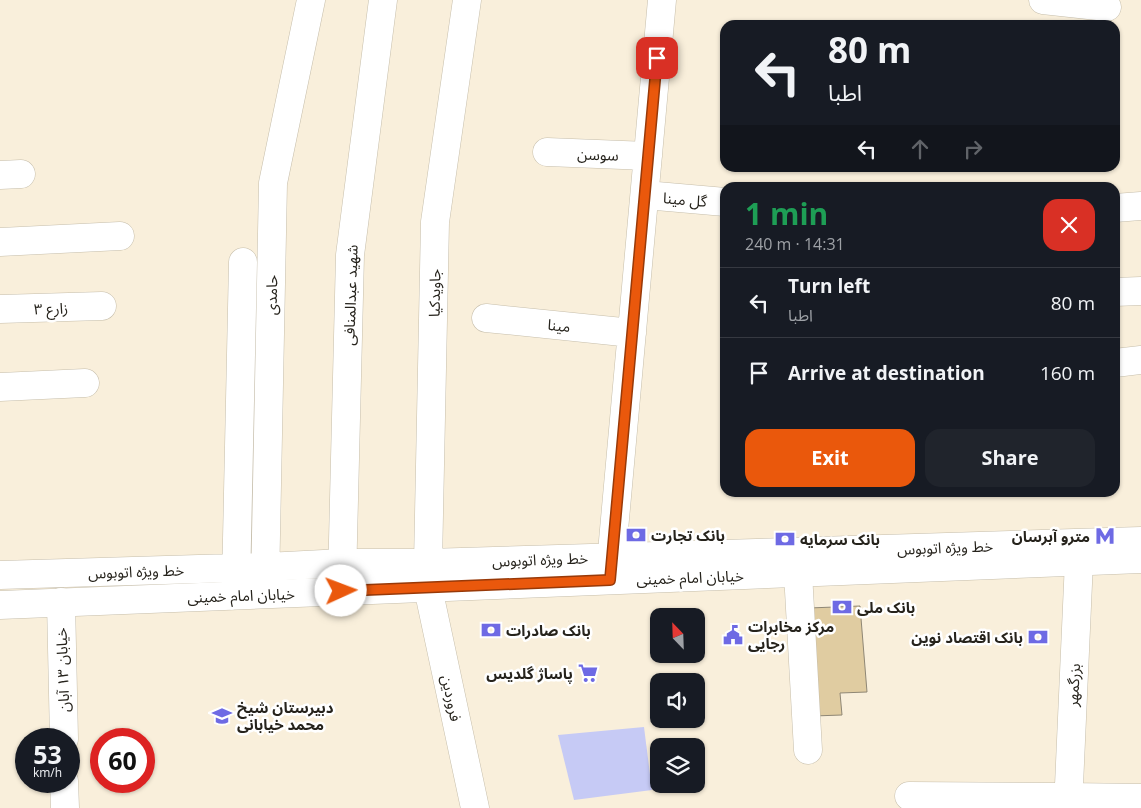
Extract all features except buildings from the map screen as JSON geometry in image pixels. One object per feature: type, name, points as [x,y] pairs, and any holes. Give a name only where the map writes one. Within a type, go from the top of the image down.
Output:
[{"type":"street","name":"حامدی","points":[[265,594],[273,183],[311,0]]},
{"type":"street","name":"شهید عبدالمنافی","points":[[341,591],[350,255],[383,0]]},
{"type":"street","name":"جاویدکیا","points":[[428,575],[435,222],[467,0]]},
{"type":"street","points":[[611,568],[662,0]]},
{"type":"street","points":[[1043,0],[1107,7]]},
{"type":"street","name":"سوسن","points":[[547,152],[648,156]]},
{"type":"street","name":"گل مینا","points":[[645,195],[720,202]]},
{"type":"street","points":[[1120,208],[1141,206]]},
{"type":"street","points":[[0,242],[120,236]]},
{"type":"street","points":[[235,595],[243,262]]},
{"type":"street","points":[[1120,292],[1141,291]]},
{"type":"street","name":"زارع ۳","points":[[0,309],[102,306]]},
{"type":"street","name":"مینا","points":[[486,318],[632,333]]},
{"type":"street","points":[[1120,362],[1141,360]]},
{"type":"street","points":[[0,387],[85,383]]},
{"type":"street","name":"خط ویژه اتوبوس","points":[[611,568],[1141,541]]},
{"type":"street","name":"خیابان امام خمینی","points":[[0,605],[341,591],[428,575],[611,568],[798,572],[1141,559]]},
{"type":"street","name":"بزرگمهر","points":[[1068,802],[1079,561]]},
{"type":"street","name":"خط ویژه اتوبوس","points":[[0,575],[343,563],[428,575]]},
{"type":"street","points":[[798,572],[808,750]]},
{"type":"street","name":"فروردین","points":[[428,575],[475,808]]},
{"type":"street","name":"خیابان ١٣ آبان","points":[[61,602],[64,728]]},
{"type":"street","points":[[64,793],[64,808]]},
{"type":"street","points":[[909,796],[1068,802],[1141,798]]},
{"type":"shaded area","points":[[644,727],[650,774],[650,790],[574,800],[558,735]]},
{"type":"place","name":"بانک تجارت","points":[[636,535]]},
{"type":"place","name":"مترو آبرسان","points":[[1105,536]]},
{"type":"place","name":"بانک سرمایه","points":[[785,539]]},
{"type":"place","name":"بانک ملی","points":[[842,607]]},
{"type":"place","name":"بانک صادرات","points":[[491,630]]},
{"type":"place","name":"مرکز مخابرات رجایی","points":[[733,635]]},
{"type":"place","name":"بانک اقتصاد نوین","points":[[1038,637]]},
{"type":"place","name":"پاساژ گلدیس","points":[[588,673]]},
{"type":"place","name":"دبیرستان شیخ محمد خیابانی","points":[[222,716]]},
{"type":"route","points":[[341,591],[610,580],[657,58]]}]
